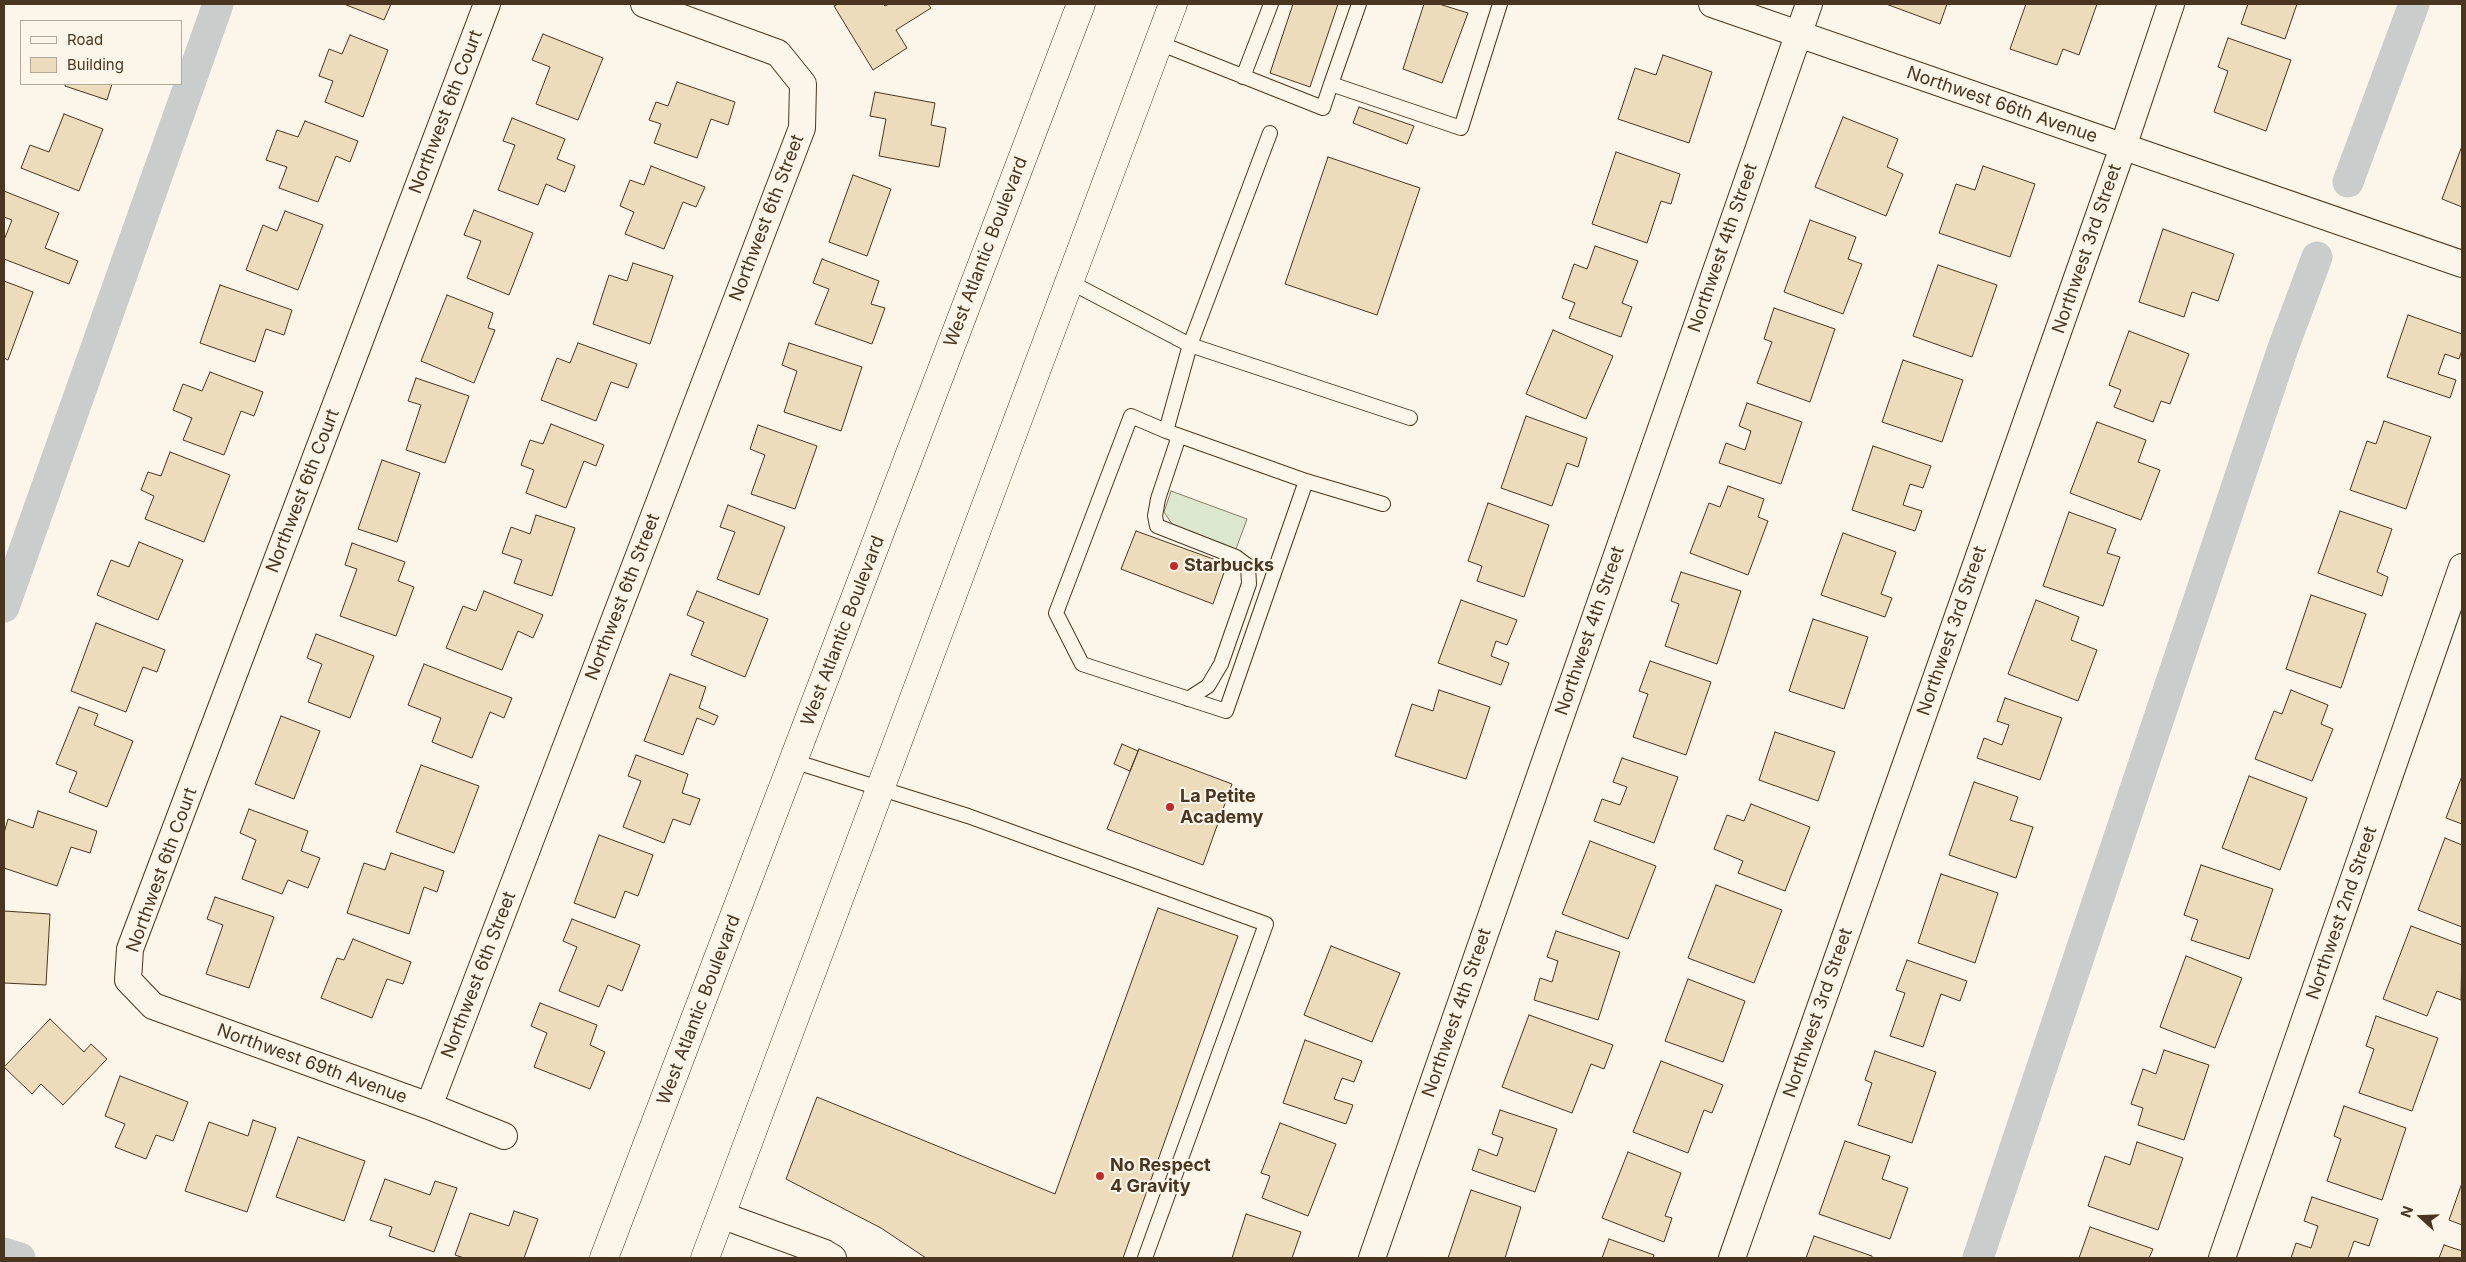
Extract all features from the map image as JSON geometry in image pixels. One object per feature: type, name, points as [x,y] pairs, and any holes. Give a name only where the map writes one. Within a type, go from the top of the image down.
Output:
[{"type":"main road","name":"West Atlantic Boulevard","points":[[604,1258],[1081,4]]},
{"type":"main road","points":[[705,1258],[1174,4]]},
{"type":"street","name":"Northwest 6th Court","points":[[128,980],[130,949],[487,4]]},
{"type":"street","name":"Northwest 6th Street","points":[[429,1106],[802,128],[802,84],[778,53],[644,4]]},
{"type":"street","name":"Northwest 66th Avenue","points":[[1712,4],[2462,264]]},
{"type":"street","name":"Northwest 4th Street","points":[[1372,1258],[1808,4]]},
{"type":"street","name":"Northwest 3rd Street","points":[[1732,1258],[2123,147],[2170,4]]},
{"type":"street","name":"Northwest 2nd Street","points":[[2222,1258],[2462,568]]},
{"type":"street","name":"Northwest 69th Avenue","points":[[128,980],[152,1006],[429,1106],[504,1136]]},
{"type":"street","points":[[721,1215],[827,1257]]},
{"type":"lane","points":[[1243,77],[1271,4]]},
{"type":"lane","points":[[1159,42],[1322,108],[1359,4]]},
{"type":"lane","points":[[1331,84],[1461,128],[1500,4]]},
{"type":"lane","points":[[1188,699],[1208,686],[1221,664],[1249,584],[1248,566],[1236,556],[1157,526],[1155,516],[1190,345],[1270,133]]},
{"type":"lane","points":[[1070,282],[1190,345],[1410,418]]},
{"type":"lane","points":[[1306,481],[1226,711],[1082,664],[1056,613],[1131,416],[1306,481],[1383,504]]},
{"type":"lane","points":[[793,761],[880,790],[968,816],[1266,924],[1145,1258]]},
{"type":"green space","points":[[1171,491],[1247,519],[1236,549],[1172,524],[1164,512]]},
{"type":"building","points":[[344,4],[391,4],[384,20]]},
{"type":"building","points":[[838,4],[883,4],[885,6],[889,4],[928,4],[931,8],[896,30],[907,48],[873,70],[834,6]]},
{"type":"building","points":[[1293,4],[1338,4],[1310,87],[1270,73]]},
{"type":"building","points":[[1424,4],[1439,4],[1468,13],[1442,83],[1403,69]]},
{"type":"building","points":[[1886,4],[1947,4],[1940,24]]},
{"type":"building","points":[[2026,4],[2097,4],[2079,55],[2063,49],[2057,65],[2010,49]]},
{"type":"building","points":[[2248,4],[2297,4],[2285,39],[2241,24]]},
{"type":"building","points":[[543,34],[603,58],[578,120],[536,104],[550,67],[532,60]]},
{"type":"building","points":[[350,35],[388,50],[363,117],[325,102],[333,81],[319,76],[329,49],[342,54]]},
{"type":"building","points":[[2228,38],[2291,60],[2266,131],[2214,112],[2228,71],[2218,67]]},
{"type":"building","points":[[1663,55],[1712,72],[1689,143],[1618,119],[1635,68],[1656,75]]},
{"type":"building","points":[[677,82],[735,102],[728,125],[711,119],[697,158],[654,143],[661,124],[649,120],[656,102],[668,106]]},
{"type":"building","points":[[65,85],[112,85],[107,100]]},
{"type":"building","points":[[875,92],[935,103],[931,125],[946,128],[939,167],[879,156],[886,119],[870,116]]},
{"type":"building","points":[[1359,107],[1414,126],[1407,144],[1353,123]]},
{"type":"building","points":[[64,114],[103,129],[79,191],[21,168],[30,145],[49,152]]},
{"type":"building","points":[[1843,117],[1898,139],[1887,167],[1903,174],[1886,216],[1815,187]]},
{"type":"building","points":[[512,118],[565,139],[557,159],[575,166],[565,192],[546,184],[538,205],[498,190],[515,145],[503,141]]},
{"type":"building","points":[[305,121],[358,141],[350,162],[336,156],[318,202],[279,188],[287,167],[266,160],[277,130],[298,137]]},
{"type":"building","points":[[2462,146],[2462,207],[2442,199]]},
{"type":"building","points":[[1616,152],[1680,174],[1671,204],[1661,201],[1647,243],[1592,224]]},
{"type":"building","points":[[1328,157],[1420,188],[1377,315],[1285,284]]},
{"type":"building","points":[[651,166],[705,187],[696,207],[683,202],[664,249],[625,234],[634,212],[620,206],[630,180],[644,185]]},
{"type":"building","points":[[1983,166],[2035,184],[2010,257],[1939,233],[1956,184],[1975,190]]},
{"type":"building","points":[[853,175],[891,189],[867,256],[829,242]]},
{"type":"building","points":[[4,191],[59,213],[45,248],[78,261],[69,284],[4,259],[4,240],[12,220],[4,217]]},
{"type":"building","points":[[474,210],[533,233],[509,295],[467,278],[481,241],[464,235]]},
{"type":"building","points":[[285,211],[323,225],[298,290],[246,270],[263,225],[277,231]]},
{"type":"building","points":[[1810,220],[1856,237],[1848,259],[1862,264],[1843,314],[1784,292]]},
{"type":"building","points":[[2163,229],[2234,254],[2218,301],[2192,292],[2184,317],[2139,302]]},
{"type":"building","points":[[1595,246],[1638,261],[1622,303],[1632,307],[1621,337],[1569,318],[1575,303],[1562,298],[1574,264],[1587,269]]},
{"type":"building","points":[[822,259],[879,281],[871,304],[885,308],[872,344],[815,324],[829,289],[813,283]]},
{"type":"building","points":[[633,263],[673,276],[650,344],[593,324],[609,275],[627,281]]},
{"type":"building","points":[[1938,265],[1997,285],[1972,357],[1913,336]]},
{"type":"building","points":[[4,281],[33,292],[8,360],[4,358]]},
{"type":"building","points":[[220,285],[292,310],[284,335],[266,329],[255,362],[200,343]]},
{"type":"building","points":[[447,295],[493,313],[488,328],[495,330],[474,383],[421,361]]},
{"type":"building","points":[[1774,308],[1835,329],[1810,402],[1757,383],[1772,342],[1764,339]]},
{"type":"building","points":[[2408,315],[2462,334],[2462,350],[2459,359],[2445,354],[2438,374],[2456,380],[2450,398],[2387,377]]},
{"type":"building","points":[[1553,330],[1613,356],[1586,419],[1526,394]]},
{"type":"building","points":[[2129,331],[2189,354],[2170,404],[2161,401],[2153,422],[2114,407],[2121,390],[2109,385]]},
{"type":"building","points":[[578,343],[637,364],[628,388],[611,382],[596,421],[541,400],[557,358],[570,363]]},
{"type":"building","points":[[789,343],[862,367],[841,431],[784,412],[797,371],[782,365]]},
{"type":"building","points":[[1903,360],[1963,380],[1942,442],[1882,422]]},
{"type":"building","points":[[210,372],[263,392],[254,416],[241,411],[224,455],[183,440],[192,418],[173,410],[183,384],[202,391]]},
{"type":"building","points":[[416,378],[469,396],[445,463],[406,450],[421,405],[408,401]]},
{"type":"building","points":[[1747,403],[1802,422],[1781,484],[1719,463],[1726,443],[1745,450],[1751,431],[1739,426]]},
{"type":"building","points":[[1526,416],[1587,438],[1578,467],[1567,463],[1552,506],[1501,488]]},
{"type":"building","points":[[2384,421],[2431,437],[2406,509],[2350,490],[2367,441],[2376,444]]},
{"type":"building","points":[[2097,422],[2146,440],[2138,462],[2160,470],[2141,520],[2070,493]]},
{"type":"building","points":[[551,424],[604,445],[596,466],[584,461],[566,508],[526,493],[534,470],[521,465],[530,440],[543,444]]},
{"type":"building","points":[[758,425],[817,446],[795,509],[751,494],[765,455],[750,449]]},
{"type":"building","points":[[1873,446],[1931,466],[1923,488],[1910,484],[1903,505],[1922,511],[1915,531],[1852,510]]},
{"type":"building","points":[[170,452],[230,475],[204,542],[145,519],[154,496],[141,490],[148,472],[161,476]]},
{"type":"building","points":[[382,460],[420,473],[397,542],[358,529]]},
{"type":"building","points":[[1728,486],[1764,499],[1758,517],[1768,521],[1748,575],[1690,553],[1709,503],[1720,507]]},
{"type":"building","points":[[1488,503],[1549,525],[1524,597],[1477,581],[1482,566],[1468,561]]},
{"type":"building","points":[[728,505],[785,527],[759,595],[717,579],[735,532],[720,527]]},
{"type":"building","points":[[2340,511],[2392,529],[2377,572],[2388,577],[2382,596],[2318,573]]},
{"type":"building","points":[[2069,512],[2116,529],[2107,553],[2120,557],[2103,606],[2043,586]]},
{"type":"building","points":[[536,515],[575,528],[552,596],[514,583],[522,560],[502,553],[511,527],[530,534]]},
{"type":"building","name":"Starbucks","points":[[1136,531],[1227,564],[1213,604],[1121,569]]},
{"type":"building","points":[[1843,533],[1896,552],[1881,594],[1892,598],[1885,617],[1821,595]]},
{"type":"building","points":[[139,542],[183,560],[158,620],[97,595],[111,560],[129,567]]},
{"type":"building","points":[[352,543],[405,562],[398,581],[414,587],[396,636],[340,616],[357,569],[345,565]]},
{"type":"building","points":[[1681,572],[1741,591],[1717,664],[1665,646],[1679,604],[1671,601]]},
{"type":"building","points":[[484,591],[543,615],[533,638],[518,631],[502,670],[446,648],[463,606],[476,611]]},
{"type":"building","points":[[697,591],[768,619],[745,677],[691,655],[704,622],[687,615]]},
{"type":"building","points":[[2311,595],[2366,614],[2341,688],[2286,669]]},
{"type":"building","points":[[1461,600],[1517,620],[1507,645],[1496,641],[1491,656],[1509,663],[1501,685],[1438,663]]},
{"type":"building","points":[[2036,600],[2079,617],[2071,640],[2097,650],[2078,701],[2008,674]]},
{"type":"building","points":[[1813,619],[1868,637],[1844,709],[1789,691]]},
{"type":"building","points":[[96,623],[165,650],[157,672],[143,667],[126,712],[71,691]]},
{"type":"building","points":[[316,634],[374,656],[350,718],[308,702],[322,664],[307,658]]},
{"type":"building","points":[[1650,661],[1711,682],[1686,755],[1633,737],[1648,694],[1639,691]]},
{"type":"building","points":[[424,664],[512,698],[504,718],[490,712],[472,758],[432,742],[441,718],[408,705]]},
{"type":"building","points":[[670,674],[706,687],[699,708],[718,716],[714,725],[697,718],[683,755],[644,741]]},
{"type":"building","points":[[1439,690],[1490,707],[1466,779],[1395,756],[1412,704],[1433,711]]},
{"type":"building","points":[[2291,690],[2328,705],[2321,724],[2333,729],[2312,781],[2255,759],[2274,711],[2282,714]]},
{"type":"building","points":[[2005,698],[2062,718],[2040,780],[1977,758],[1984,738],[2002,745],[2009,725],[1997,721]]},
{"type":"building","points":[[79,707],[98,714],[94,725],[133,741],[107,807],[69,792],[77,772],[56,764]]},
{"type":"building","points":[[281,716],[320,731],[294,799],[255,784]]},
{"type":"building","points":[[1775,732],[1835,752],[1818,801],[1759,780]]},
{"type":"building","points":[[1122,744],[1138,751],[1130,771],[1114,764]]},
{"type":"building","name":"La Petite Academy","points":[[1139,749],[1232,784],[1203,865],[1107,829]]},
{"type":"building","points":[[636,755],[688,774],[682,793],[700,799],[690,825],[673,819],[664,843],[623,827],[641,781],[628,776]]},
{"type":"building","points":[[1622,758],[1678,777],[1654,843],[1594,821],[1602,799],[1620,805],[1627,787],[1613,782]]},
{"type":"building","points":[[421,765],[479,786],[454,853],[396,832]]},
{"type":"building","points":[[2249,776],[2307,798],[2280,870],[2222,848]]},
{"type":"building","points":[[2462,776],[2462,824],[2446,818]]},
{"type":"building","points":[[1974,782],[2018,797],[2010,820],[2033,827],[2016,878],[1949,855]]},
{"type":"building","points":[[1751,804],[1810,827],[1785,891],[1738,873],[1743,861],[1714,849],[1727,815],[1744,821]]},
{"type":"building","points":[[249,809],[308,831],[301,851],[320,858],[308,888],[288,880],[282,894],[242,879],[256,840],[240,833]]},
{"type":"building","points":[[38,811],[97,831],[90,853],[71,847],[57,886],[4,868],[4,833],[8,819],[33,828]]},
{"type":"building","points":[[599,835],[653,855],[638,896],[625,891],[615,918],[574,903]]},
{"type":"building","points":[[2445,838],[2462,845],[2462,927],[2418,910]]},
{"type":"building","points":[[1590,841],[1656,866],[1628,939],[1562,914]]},
{"type":"building","points":[[391,853],[444,871],[437,892],[424,887],[409,934],[347,913],[364,863],[385,870]]},
{"type":"building","points":[[2201,865],[2273,889],[2249,959],[2191,940],[2198,920],[2184,915]]},
{"type":"building","points":[[1941,874],[1998,893],[1975,963],[1918,943]]},
{"type":"building","points":[[1716,885],[1782,910],[1754,983],[1688,958]]},
{"type":"building","points":[[215,897],[274,917],[249,988],[206,974],[223,925],[207,919]]},
{"type":"building","points":[[1158,908],[1238,936],[1123,1258],[926,1258],[881,1228],[786,1179],[817,1097],[1055,1194]]},
{"type":"building","points":[[4,911],[50,914],[46,985],[4,983]]},
{"type":"building","points":[[572,919],[640,945],[622,991],[608,985],[599,1007],[559,991],[577,947],[563,941]]},
{"type":"building","points":[[2411,926],[2462,945],[2461,1000],[2437,991],[2427,1016],[2383,999]]},
{"type":"building","points":[[1556,931],[1620,952],[1598,1020],[1534,1000],[1540,978],[1552,982],[1558,961],[1547,957]]},
{"type":"building","points":[[353,939],[411,962],[403,984],[387,979],[372,1018],[321,998],[337,958],[344,960]]},
{"type":"building","points":[[1331,946],[1400,973],[1372,1042],[1304,1015]]},
{"type":"building","points":[[2186,956],[2242,978],[2215,1048],[2160,1027]]},
{"type":"building","points":[[1907,960],[1967,981],[1960,1001],[1941,994],[1923,1047],[1890,1036],[1905,993],[1896,990]]},
{"type":"building","points":[[1688,979],[1745,1001],[1723,1062],[1665,1041]]},
{"type":"building","points":[[540,1003],[597,1025],[590,1045],[605,1052],[590,1089],[534,1067],[547,1033],[531,1026]]},
{"type":"building","points":[[1529,1015],[1613,1045],[1604,1069],[1591,1064],[1572,1113],[1502,1087]]},
{"type":"building","points":[[2376,1016],[2438,1038],[2412,1111],[2359,1093],[2374,1049],[2366,1046]]},
{"type":"building","points":[[50,1019],[84,1052],[91,1044],[107,1059],[63,1105],[41,1084],[32,1094],[4,1067]]},
{"type":"building","points":[[1305,1040],[1362,1061],[1354,1082],[1342,1078],[1334,1099],[1353,1105],[1346,1124],[1283,1103]]},
{"type":"building","points":[[2164,1050],[2209,1065],[2184,1140],[2138,1125],[2143,1108],[2131,1104],[2143,1069],[2156,1074]]},
{"type":"building","points":[[1875,1051],[1936,1072],[1912,1143],[1858,1125],[1872,1083],[1865,1080]]},
{"type":"building","points":[[1661,1061],[1723,1085],[1712,1113],[1704,1110],[1688,1153],[1633,1132]]},
{"type":"building","points":[[120,1076],[188,1102],[173,1141],[156,1135],[146,1159],[115,1147],[125,1124],[105,1116]]},
{"type":"building","points":[[2344,1106],[2406,1128],[2382,1200],[2327,1181],[2341,1139],[2334,1136]]},
{"type":"building","points":[[1500,1110],[1557,1129],[1535,1192],[1472,1170],[1479,1149],[1497,1156],[1503,1138],[1492,1134]]},
{"type":"building","points":[[253,1120],[276,1128],[247,1212],[185,1191],[209,1122],[248,1136]]},
{"type":"building","points":[[1280,1123],[1336,1144],[1308,1216],[1262,1198],[1270,1176],[1261,1173]]},
{"type":"building","points":[[298,1137],[365,1161],[344,1221],[276,1197]]},
{"type":"building","points":[[1845,1141],[1890,1156],[1882,1179],[1908,1188],[1890,1239],[1819,1214]]},
{"type":"building","points":[[2137,1142],[2183,1158],[2158,1230],[2088,1206],[2105,1156],[2130,1165]]},
{"type":"building","points":[[1628,1152],[1681,1173],[1665,1216],[1672,1218],[1664,1242],[1602,1218]]},
{"type":"building","points":[[385,1179],[430,1195],[435,1181],[457,1188],[434,1252],[389,1236],[392,1227],[370,1220]]},
{"type":"building","points":[[2462,1183],[2462,1225],[2449,1220]]},
{"type":"building","points":[[1471,1190],[1521,1207],[1505,1258],[1448,1258]]},
{"type":"building","points":[[2312,1197],[2378,1219],[2369,1246],[2354,1241],[2348,1258],[2291,1258],[2296,1243],[2311,1248],[2318,1226],[2304,1221]]},
{"type":"building","points":[[514,1211],[538,1219],[524,1258],[464,1258],[455,1255],[470,1213],[509,1226]]},
{"type":"building","points":[[1246,1214],[1301,1232],[1292,1258],[1232,1258]]},
{"type":"building","points":[[2090,1227],[2153,1249],[2149,1258],[2079,1258]]},
{"type":"building","points":[[1814,1236],[1872,1256],[1872,1258],[1806,1258]]},
{"type":"building","points":[[1609,1239],[1654,1255],[1653,1258],[1602,1258]]},
{"type":"building","points":[[2444,1245],[2462,1251],[2462,1258],[2439,1258]]},
{"type":"waterway","points":[[4,607],[218,4]]},
{"type":"waterway","points":[[2348,182],[2414,4]]},
{"type":"waterway","points":[[1978,1258],[2283,348],[2317,257]]},
{"type":"waterway","points":[[4,1253],[20,1258]]},
{"type":"place","name":"Starbucks","points":[[1174,566]]},
{"type":"place","name":"La Petite Academy","points":[[1170,807]]},
{"type":"place","name":"No Respect 4 Gravity","points":[[1100,1176]]}]
